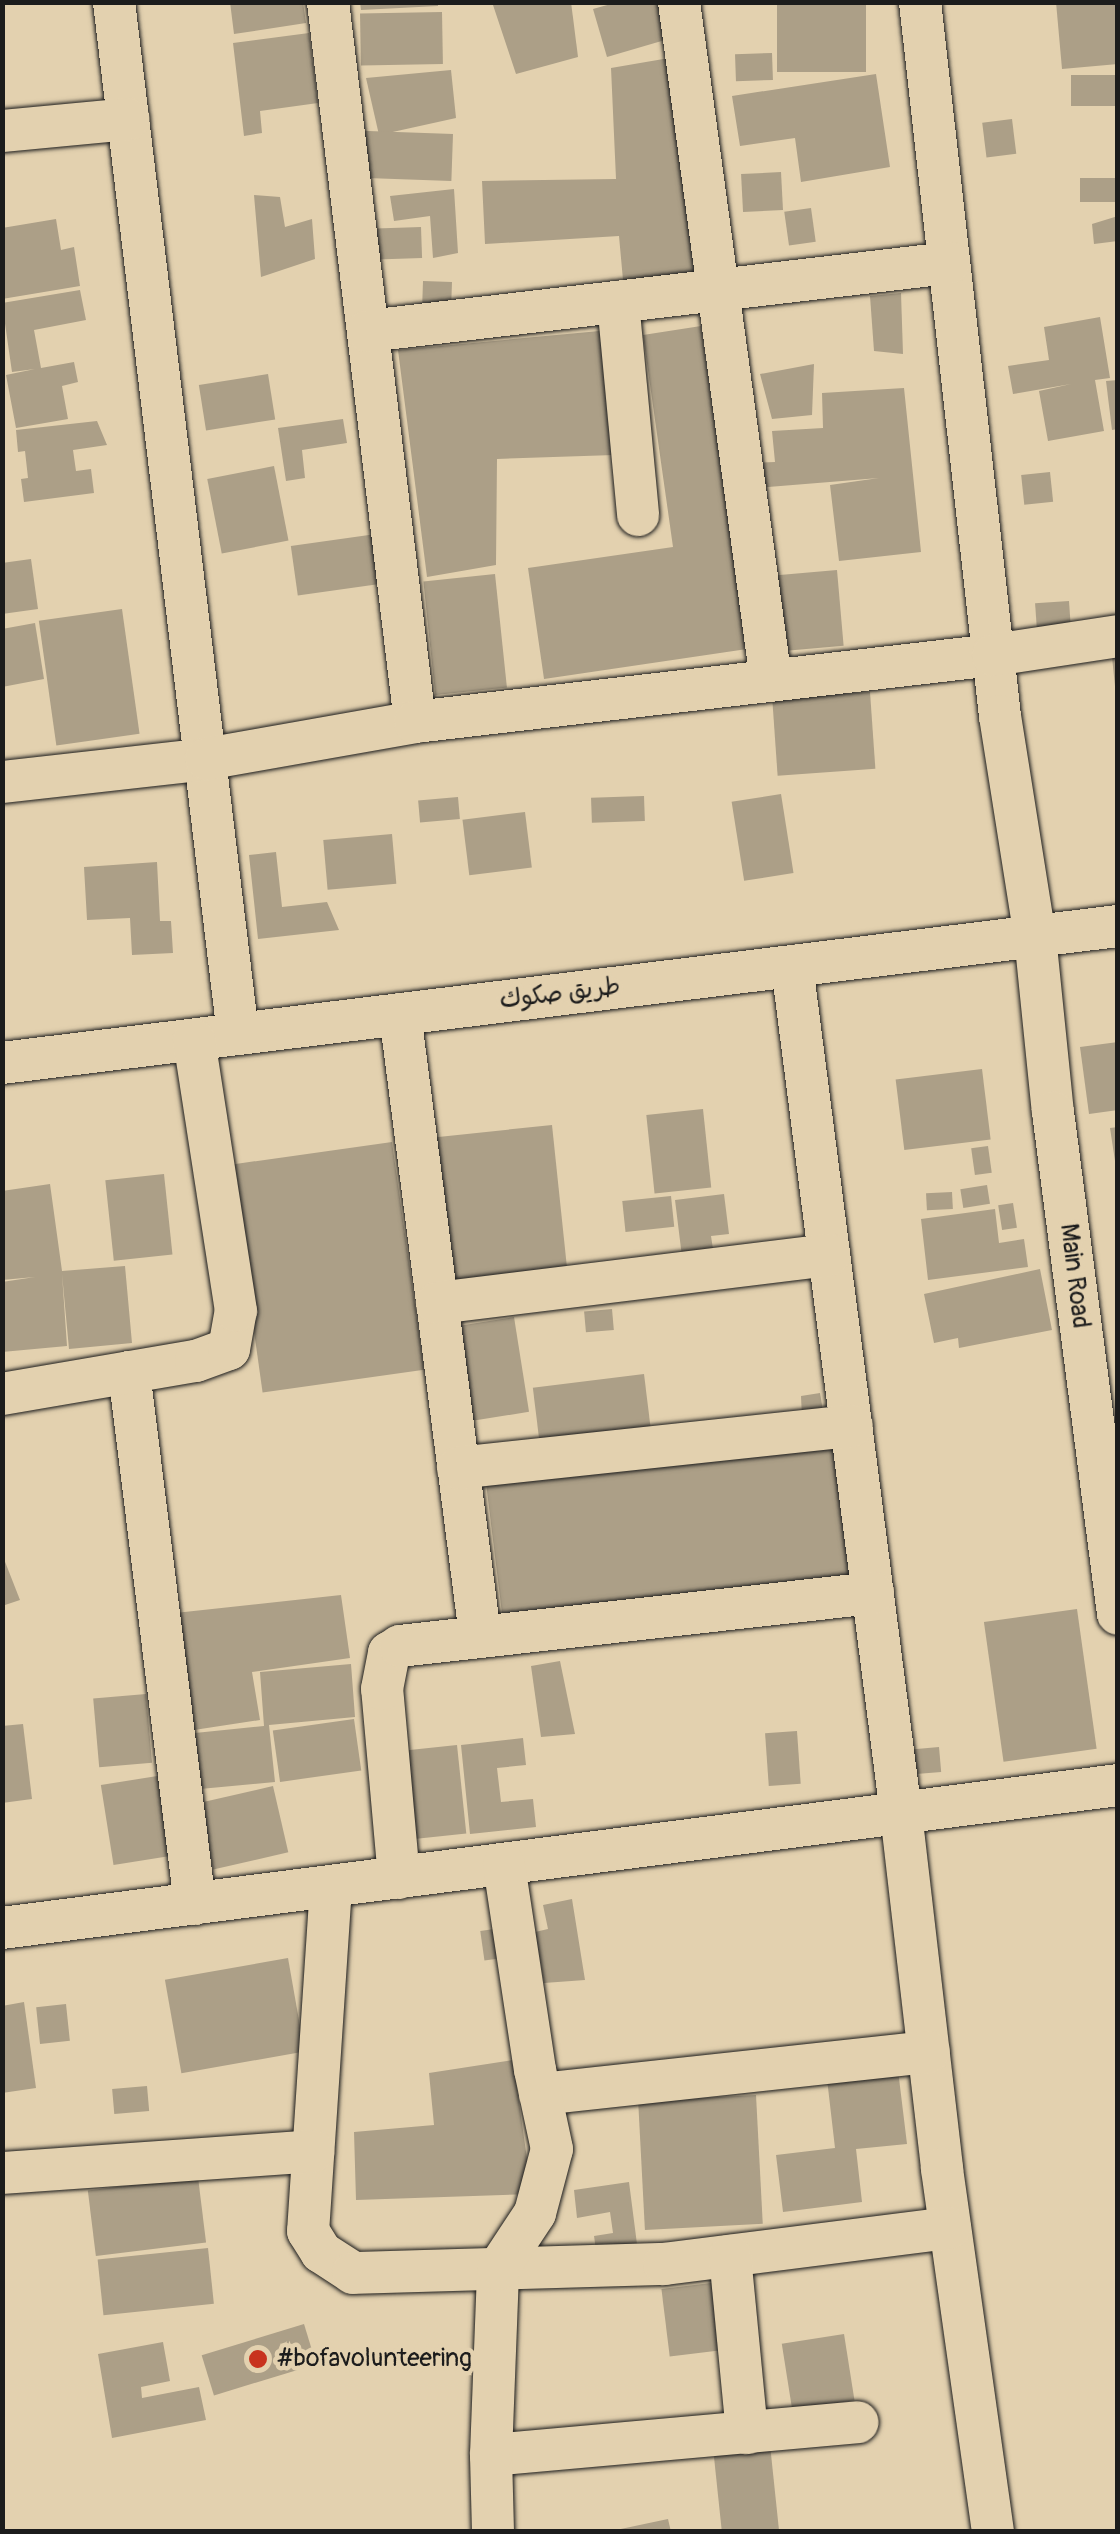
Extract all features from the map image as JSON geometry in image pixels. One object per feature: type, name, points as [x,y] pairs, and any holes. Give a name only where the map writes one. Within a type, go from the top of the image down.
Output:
[{"type":"street","points":[[114,2],[238,1034]]},
{"type":"street","points":[[328,2],[415,722]]},
{"type":"street","points":[[679,2],[771,681]]},
{"type":"street","name":"Main Road","points":[[920,2],[993,655],[1035,936],[1053,1112],[1118,1614]]},
{"type":"street","points":[[2,131],[128,119]]},
{"type":"street","points":[[368,331],[949,263]]},
{"type":"street","points":[[618,302],[638,514]]},
{"type":"street","points":[[2,782],[206,759],[415,722],[993,655],[1118,636]]},
{"type":"street","name":"طريق صكوك","points":[[2,1063],[1118,926]]},
{"type":"street","points":[[792,966],[901,1812],[950,2228],[993,2532]]},
{"type":"street","points":[[400,1014],[480,1635]]},
{"type":"street","points":[[2,1394],[217,1356],[229,1350],[236,1311],[194,1040]]},
{"type":"street","points":[[437,1304],[829,1255]]},
{"type":"street","points":[[129,1372],[195,1904]]},
{"type":"street","points":[[458,1468],[852,1426]]},
{"type":"street","points":[[399,1878],[384,1666],[389,1653],[400,1646],[872,1593]]},
{"type":"street","points":[[2,1928],[1118,1785]]},
{"type":"street","points":[[493,2532],[491,2455],[498,2269],[534,2213],[552,2149],[504,1864]]},
{"type":"street","points":[[331,1886],[308,2232],[321,2252],[353,2273],[664,2264],[950,2228]]},
{"type":"street","points":[[540,2094],[929,2052]]},
{"type":"street","points":[[2,2174],[313,2150]]},
{"type":"street","points":[[730,2256],[747,2433]]},
{"type":"street","points":[[491,2455],[858,2422]]},
{"type":"building","points":[[230,2],[303,2],[306,23],[234,34]]},
{"type":"building","points":[[360,2],[438,2],[438,6],[361,10]]},
{"type":"building","points":[[492,2],[571,2],[578,57],[516,74]]},
{"type":"building","points":[[618,2],[658,2],[665,40],[607,57],[593,9]]},
{"type":"building","points":[[777,2],[866,2],[866,72],[777,72]]},
{"type":"building","points":[[1056,2],[1118,2],[1118,64],[1062,69]]},
{"type":"building","points":[[442,12],[443,64],[361,65],[360,13]]},
{"type":"building","points":[[309,33],[318,103],[260,111],[262,133],[244,136],[233,43]]},
{"type":"building","points":[[772,53],[773,80],[736,81],[735,54]]},
{"type":"building","points":[[675,57],[704,285],[624,291],[619,236],[485,244],[482,181],[616,179],[611,68]]},
{"type":"building","points":[[451,70],[456,118],[379,135],[366,78]]},
{"type":"building","points":[[876,74],[890,167],[801,182],[795,138],[740,146],[732,96]]},
{"type":"building","points":[[1071,75],[1118,75],[1118,106],[1071,106]]},
{"type":"building","points":[[1012,119],[1016,154],[986,157],[982,123]]},
{"type":"building","points":[[361,131],[453,134],[451,181],[359,178]]},
{"type":"building","points":[[781,172],[783,210],[743,212],[741,174]]},
{"type":"building","points":[[1080,178],[1118,178],[1118,202],[1080,202]]},
{"type":"building","points":[[454,189],[458,253],[433,258],[430,216],[394,221],[390,196]]},
{"type":"building","points":[[254,195],[280,197],[285,227],[312,219],[315,259],[261,277]]},
{"type":"building","points":[[811,208],[816,242],[789,245],[784,212]]},
{"type":"building","points":[[1118,216],[1118,241],[1094,244],[1092,224]]},
{"type":"building","points":[[56,219],[61,250],[74,247],[80,286],[2,299],[2,228]]},
{"type":"building","points":[[421,227],[422,258],[377,260],[376,229]]},
{"type":"building","points":[[423,281],[452,282],[451,308],[422,307]]},
{"type":"building","points":[[80,290],[86,320],[34,330],[41,368],[74,362],[78,382],[62,386],[68,419],[16,428],[6,375],[35,369],[12,372],[2,303]]},
{"type":"building","points":[[901,293],[903,354],[874,351],[870,296]]},
{"type":"building","points":[[1100,317],[1110,378],[1095,380],[1104,431],[1048,441],[1039,391],[1071,384],[1013,394],[1008,366],[1049,360],[1044,327]]},
{"type":"building","points":[[701,326],[747,649],[544,679],[528,568],[673,547],[643,335]]},
{"type":"building","points":[[610,330],[614,455],[497,459],[496,565],[427,577],[398,350]]},
{"type":"building","points":[[814,364],[812,415],[772,419],[760,374]]},
{"type":"building","points":[[268,374],[275,419],[206,430],[199,385]]},
{"type":"building","points":[[1118,380],[1118,429],[1112,430],[1106,381]]},
{"type":"building","points":[[904,388],[921,552],[839,561],[830,485],[879,478],[755,488],[753,463],[775,462],[772,431],[823,428],[822,393]]},
{"type":"building","points":[[343,419],[347,443],[302,450],[305,478],[286,481],[278,428]]},
{"type":"building","points":[[97,421],[107,445],[73,450],[76,471],[91,469],[94,493],[24,502],[21,479],[28,478],[25,451],[18,452],[16,430]]},
{"type":"building","points":[[274,466],[289,541],[222,554],[207,479]]},
{"type":"building","points":[[1050,472],[1053,502],[1024,505],[1021,475]]},
{"type":"building","points":[[376,534],[383,584],[298,595],[291,546]]},
{"type":"building","points":[[31,559],[38,609],[2,614],[2,563]]},
{"type":"building","points":[[837,570],[844,646],[775,652],[768,576]]},
{"type":"building","points":[[495,574],[507,687],[435,695],[423,582]]},
{"type":"building","points":[[1069,601],[1071,630],[1037,632],[1035,603]]},
{"type":"building","points":[[122,609],[140,734],[56,745],[39,621]]},
{"type":"building","points":[[35,623],[44,679],[2,687],[2,629]]},
{"type":"building","points":[[1118,656],[1118,686],[1115,686],[1112,657]]},
{"type":"building","points":[[870,692],[875,769],[778,776],[772,699]]},
{"type":"building","points":[[781,794],[794,873],[744,881],[732,802]]},
{"type":"building","points":[[644,796],[645,821],[592,823],[591,798]]},
{"type":"building","points":[[458,797],[460,819],[420,822],[418,800]]},
{"type":"building","points":[[525,812],[532,868],[469,875],[462,820]]},
{"type":"building","points":[[392,834],[396,884],[328,890],[323,840]]},
{"type":"building","points":[[276,852],[282,907],[327,902],[339,930],[258,939],[249,855]]},
{"type":"building","points":[[157,862],[160,921],[171,921],[173,953],[132,955],[130,918],[87,920],[84,867]]},
{"type":"building","points":[[1118,1042],[1118,1110],[1089,1114],[1080,1047]]},
{"type":"building","points":[[982,1069],[991,1139],[904,1150],[896,1080]]},
{"type":"building","points":[[703,1109],[711,1188],[655,1194],[646,1115]]},
{"type":"building","points":[[552,1125],[569,1282],[438,1296],[422,1139]]},
{"type":"building","points":[[1118,1127],[1118,1161],[1115,1161],[1110,1128]]},
{"type":"building","points":[[392,1142],[424,1370],[263,1392],[231,1165]]},
{"type":"building","points":[[988,1146],[992,1173],[975,1175],[971,1148]]},
{"type":"building","points":[[164,1174],[172,1255],[114,1261],[105,1180]]},
{"type":"building","points":[[50,1184],[62,1271],[125,1266],[132,1343],[69,1349],[62,1274],[67,1346],[2,1352],[2,1282],[35,1277],[2,1280],[2,1191]]},
{"type":"building","points":[[987,1185],[990,1204],[963,1208],[960,1189]]},
{"type":"building","points":[[952,1192],[953,1209],[927,1210],[926,1193]]},
{"type":"building","points":[[724,1194],[729,1234],[711,1236],[715,1262],[683,1265],[675,1200]]},
{"type":"building","points":[[671,1196],[674,1227],[626,1232],[622,1201]]},
{"type":"building","points":[[1013,1203],[1017,1228],[1002,1230],[998,1205]]},
{"type":"building","points":[[995,1209],[999,1243],[1024,1239],[1028,1267],[928,1280],[921,1219]]},
{"type":"building","points":[[1040,1269],[1052,1330],[959,1348],[958,1338],[934,1343],[924,1294]]},
{"type":"building","points":[[612,1309],[614,1330],[586,1332],[584,1311]]},
{"type":"building","points":[[514,1317],[529,1412],[462,1422],[447,1328]]},
{"type":"building","points":[[644,1374],[652,1438],[541,1451],[533,1388]]},
{"type":"building","points":[[820,1393],[824,1417],[802,1418],[801,1396]]},
{"type":"building","points":[[836,1437],[854,1580],[503,1623],[486,1480]]},
{"type":"building","points":[[2,1554],[20,1600],[2,1606]]},
{"type":"building","points":[[341,1595],[350,1658],[252,1672],[260,1720],[181,1732],[166,1614]]},
{"type":"building","points":[[1077,1609],[1097,1749],[1004,1762],[984,1622]]},
{"type":"building","points":[[560,1661],[575,1734],[541,1737],[531,1666]]},
{"type":"building","points":[[351,1664],[355,1717],[269,1725],[275,1782],[200,1789],[195,1733],[264,1726],[260,1672]]},
{"type":"building","points":[[146,1694],[152,1763],[99,1767],[93,1699]]},
{"type":"building","points":[[354,1719],[361,1770],[280,1782],[273,1730]]},
{"type":"building","points":[[23,1724],[32,1799],[2,1803],[2,1726]]},
{"type":"building","points":[[797,1731],[801,1784],[769,1786],[765,1733]]},
{"type":"building","points":[[523,1738],[526,1765],[497,1768],[501,1802],[533,1799],[536,1827],[470,1834],[461,1745]]},
{"type":"building","points":[[457,1745],[466,1834],[410,1839],[400,1751]]},
{"type":"building","points":[[939,1747],[941,1772],[913,1774],[911,1749]]},
{"type":"building","points":[[170,1774],[183,1854],[114,1865],[101,1785]]},
{"type":"building","points":[[273,1786],[288,1852],[213,1870],[198,1803]]},
{"type":"building","points":[[572,1899],[585,1980],[544,1983],[535,1932],[548,1929],[543,1905]]},
{"type":"building","points":[[508,1927],[512,1957],[484,1961],[480,1931]]},
{"type":"building","points":[[288,1958],[304,2052],[181,2073],[165,1980]]},
{"type":"building","points":[[24,2002],[36,2088],[2,2093],[2,2006]]},
{"type":"building","points":[[66,2004],[70,2041],[40,2044],[36,2007]]},
{"type":"building","points":[[513,2060],[532,2194],[356,2200],[354,2132],[434,2125],[429,2073]]},
{"type":"building","points":[[898,2070],[907,2144],[856,2149],[862,2202],[783,2212],[776,2155],[835,2148],[827,2079]]},
{"type":"building","points":[[147,2086],[149,2111],[114,2114],[112,2089]]},
{"type":"building","points":[[756,2095],[763,2224],[645,2230],[638,2101]]},
{"type":"building","points":[[198,2177],[206,2243],[96,2256],[88,2191]]},
{"type":"building","points":[[629,2182],[638,2252],[597,2257],[594,2236],[613,2233],[610,2212],[577,2218],[574,2190]]},
{"type":"building","points":[[208,2248],[214,2304],[103,2315],[98,2260]]},
{"type":"building","points":[[719,2282],[727,2349],[670,2357],[661,2289]]},
{"type":"building","name":"#bofavolunteering","points":[[304,2324],[316,2364],[214,2395],[202,2355]]},
{"type":"building","points":[[844,2334],[854,2400],[792,2410],[782,2344]]},
{"type":"building","points":[[163,2342],[170,2381],[141,2387],[142,2398],[199,2387],[206,2420],[112,2438],[98,2354]]},
{"type":"building","points":[[769,2435],[779,2532],[722,2532],[712,2441]]},
{"type":"building","points":[[668,2519],[671,2532],[616,2532],[616,2530]]},
{"type":"place","name":"#bofavolunteering","points":[[258,2359]]}]
